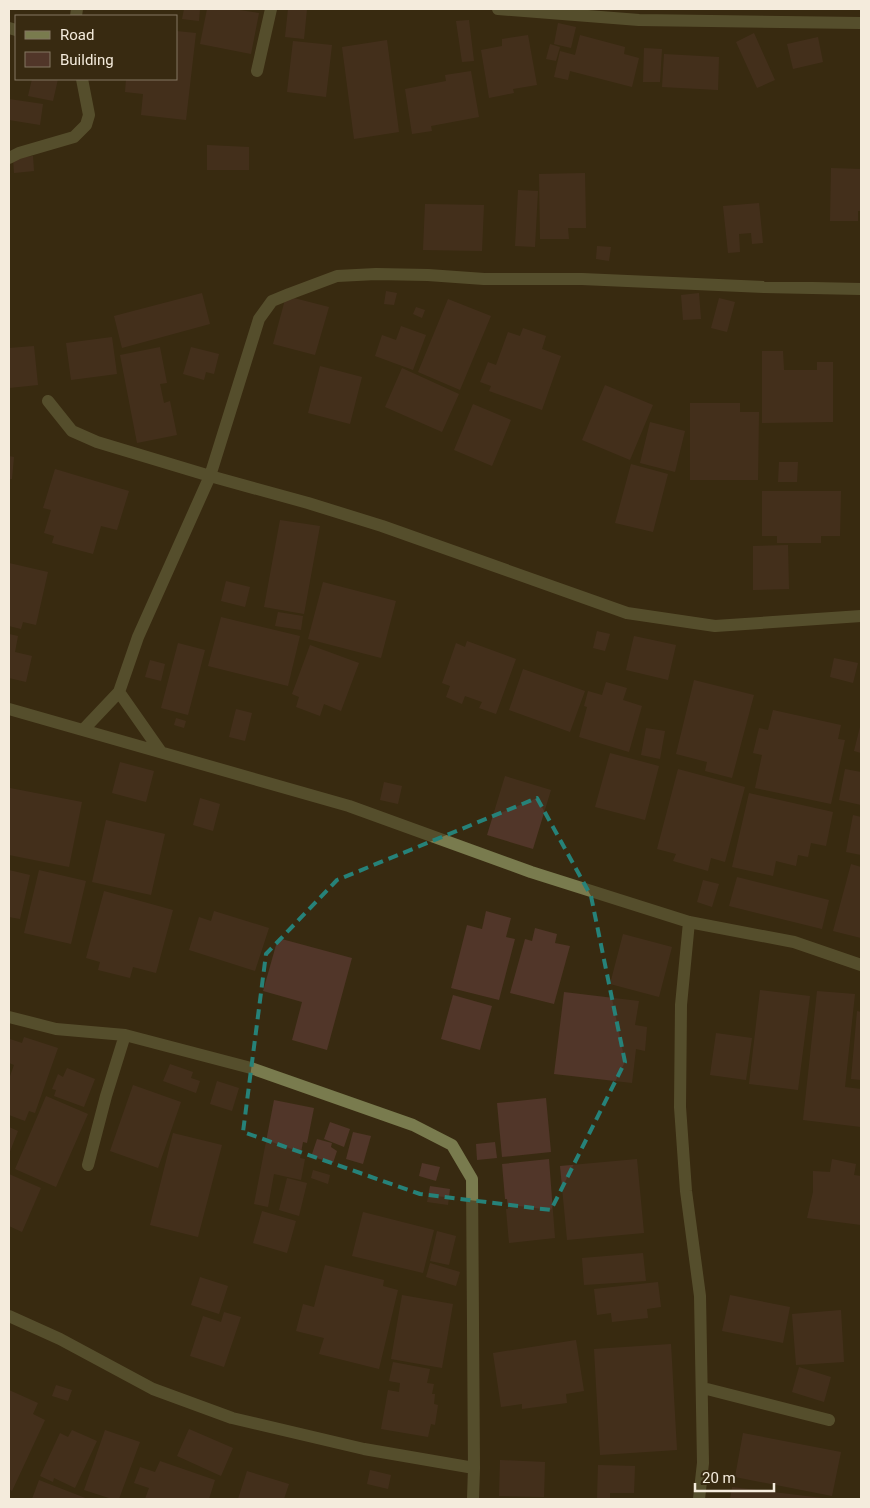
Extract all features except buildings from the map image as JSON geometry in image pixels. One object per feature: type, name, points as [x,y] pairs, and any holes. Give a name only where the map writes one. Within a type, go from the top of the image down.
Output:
[{"type":"street","points":[[257,71],[271,9]]},
{"type":"street","points":[[498,9],[639,20],[759,20],[861,23]]},
{"type":"street","points":[[9,158],[19,153],[74,137],[86,125],[89,115],[82,80]]},
{"type":"street","points":[[82,730],[119,692],[138,637],[210,476],[259,318],[272,301],[337,276],[376,274],[484,279],[582,279],[861,289]]},
{"type":"street","points":[[48,400],[72,431],[97,442],[382,526],[627,613],[715,626],[861,616]]},
{"type":"street","points":[[119,692],[161,752]]},
{"type":"street","points":[[9,709],[349,806],[531,872],[689,922],[794,942],[861,964]]},
{"type":"street","points":[[689,922],[681,1005],[680,1107],[686,1191],[700,1296],[703,1463],[699,1499]]},
{"type":"street","points":[[9,1016],[56,1029],[125,1035],[251,1068],[413,1125],[452,1145],[472,1179],[473,1499]]},
{"type":"street","points":[[88,1165],[106,1096],[125,1035]]},
{"type":"street","points":[[9,1316],[60,1340],[152,1389],[232,1418],[364,1449],[474,1468]]},
{"type":"street","points":[[702,1388],[829,1420]]},
{"type":"highlighted area","points":[[537,798],[591,896],[625,1062],[551,1210],[420,1194],[243,1132],[266,954],[337,880]]}]
